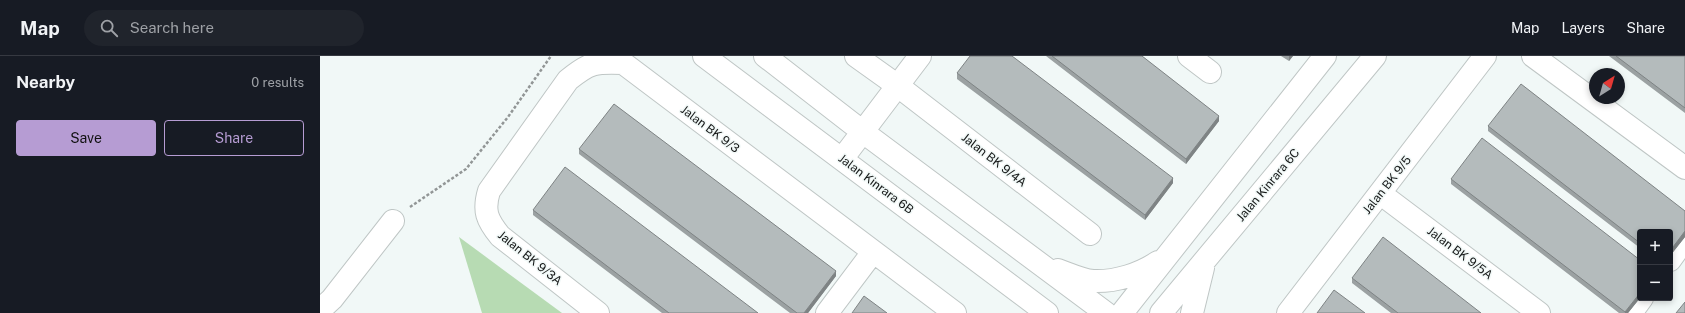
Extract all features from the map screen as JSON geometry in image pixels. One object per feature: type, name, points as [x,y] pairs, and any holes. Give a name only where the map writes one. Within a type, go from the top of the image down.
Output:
[{"type":"street","name":"Jalan Kinrara 6B","points":[[704,56],[1046,313]]},
{"type":"street","points":[[766,56],[863,132],[1106,313]]},
{"type":"street","name":"Jalan BK 9/4A","points":[[856,56],[898,86],[1090,234]]},
{"type":"street","points":[[842,159],[920,56]]},
{"type":"street","points":[[1188,56],[1210,72]]},
{"type":"street","points":[[1122,313],[1325,56]]},
{"type":"street","name":"Jalan Kinrara 6C","points":[[1161,313],[1375,56]]},
{"type":"street","name":"Jalan BK 9/5","points":[[1288,313],[1486,56]]},
{"type":"street","points":[[1533,56],[1685,168]]},
{"type":"street","name":"Jalan BK 9/3","points":[[489,191],[568,80],[583,67],[600,62],[623,62],[955,313]]},
{"type":"street","name":"Jalan BK 9/3A","points":[[489,191],[486,201],[486,214],[500,236],[598,313]]},
{"type":"street","name":"Jalan BK 9/5A","points":[[1381,194],[1539,313]]},
{"type":"street","points":[[320,310],[332,299],[393,221]]},
{"type":"street","points":[[1673,256],[1685,239]]},
{"type":"street","points":[[827,313],[873,252]]},
{"type":"street","points":[[1043,266],[1093,281],[1112,280],[1149,268],[1166,257]]},
{"type":"street","points":[[1192,313],[1204,261]]},
{"type":"street","points":[[1630,313],[1640,301]]},
{"type":"path","points":[[393,221],[413,205],[466,169],[508,117],[551,56]]},
{"type":"green space","points":[[459,237],[562,313],[482,313]]},
{"type":"building","points":[[970,56],[1012,56],[1173,178],[1145,215],[957,73]]},
{"type":"building","points":[[1052,56],[1142,56],[1219,116],[1186,159]]},
{"type":"building","points":[[1616,56],[1685,56],[1685,108]]},
{"type":"building","points":[[1521,84],[1685,211],[1685,231],[1673,247],[1673,229],[1637,229],[1637,241],[1488,126]]},
{"type":"building","points":[[614,104],[836,271],[804,313],[797,313],[579,149]]},
{"type":"building","points":[[1482,138],[1637,258],[1637,297],[1625,312],[1451,179]]},
{"type":"building","points":[[565,167],[758,313],[669,313],[533,210]]},
{"type":"building","points":[[1383,237],[1481,313],[1398,313],[1352,278]]},
{"type":"building","points":[[1334,290],[1365,313],[1317,313]]},
{"type":"building","points":[[864,296],[887,313],[852,313]]},
{"type":"building","points":[[1685,302],[1685,313],[1676,313]]}]
